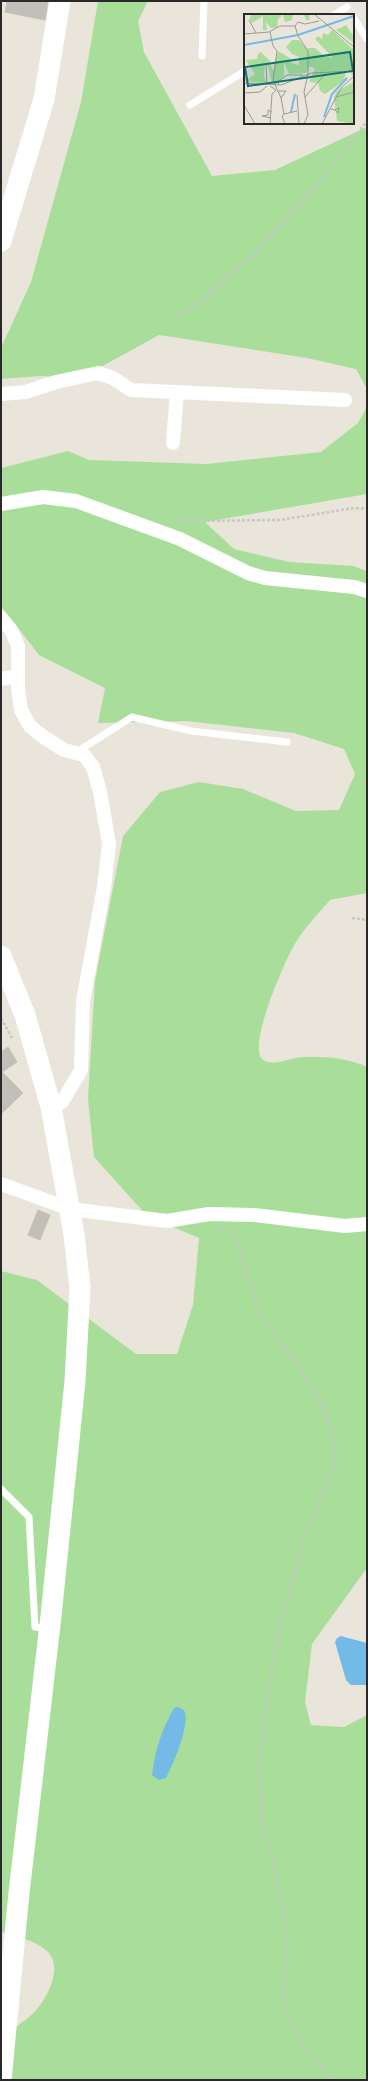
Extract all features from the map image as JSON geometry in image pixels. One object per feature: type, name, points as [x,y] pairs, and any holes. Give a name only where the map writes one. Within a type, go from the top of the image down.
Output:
[{"type":"street","points":[[1,241],[44,99],[60,1]]},
{"type":"street","points":[[4,396],[98,373],[113,378],[131,390],[345,400]]},
{"type":"street","points":[[173,443],[177,392]]},
{"type":"street","points":[[1,504],[43,497],[76,501],[194,545],[254,575],[305,584],[354,587],[367,591]]},
{"type":"street","points":[[1,618],[11,630],[18,646],[18,689],[21,710],[30,726],[42,736],[64,750],[84,755],[93,767],[100,792],[109,844],[104,886],[83,1001],[81,1070],[62,1102],[51,1107]]},
{"type":"street","points":[[1,679],[18,676]]},
{"type":"street","points":[[1,956],[25,1016],[51,1107],[70,1209],[80,1288],[76,1365],[49,1629],[4,2020],[1,2080]]},
{"type":"street","points":[[1,1184],[70,1209],[167,1221],[209,1214],[254,1215],[344,1226],[367,1224]]},
{"type":"lane","points":[[202,56],[204,1]]},
{"type":"lane","points":[[335,14],[347,4],[351,14]]},
{"type":"lane","points":[[354,19],[367,39]]},
{"type":"lane","points":[[190,105],[244,71]]},
{"type":"lane","points":[[74,753],[132,717],[191,731],[287,742]]},
{"type":"lane","points":[[1,1489],[29,1517],[34,1627],[49,1629]]},
{"type":"path","points":[[175,317],[194,307],[256,252],[315,187],[367,121]]},
{"type":"path","points":[[149,528],[185,521],[280,520],[354,508],[367,510]]},
{"type":"path","points":[[352,918],[367,920]]},
{"type":"path","points":[[212,1229],[233,1232],[259,1313],[294,1360],[323,1406],[330,1424],[335,1447],[333,1468],[305,1535],[283,1615],[269,1686],[260,1758],[262,1822],[273,1856],[285,1924],[287,1946],[283,1999],[294,2032],[332,2080]]},
{"type":"green space","points":[[98,1],[148,1],[138,21],[144,52],[212,176],[275,170],[367,127],[367,389],[356,369],[307,358],[159,335],[79,379],[42,376],[1,379],[1,348],[31,282],[81,102]]},
{"type":"green space","points":[[367,407],[367,494],[205,522],[234,549],[289,562],[353,566],[367,571],[367,893],[330,900],[300,936],[284,966],[270,1002],[260,1037],[259,1050],[262,1059],[271,1062],[299,1057],[320,1057],[336,1058],[367,1067],[367,1568],[312,1644],[305,1702],[311,1725],[344,1727],[367,1715],[367,2080],[1,2080],[1,2038],[25,2021],[42,2003],[50,1988],[54,1972],[54,1964],[52,1957],[42,1947],[25,1939],[1,1932],[1,1271],[37,1280],[136,1354],[177,1354],[193,1305],[199,1238],[147,1216],[94,1157],[88,1099],[95,981],[123,836],[160,792],[199,782],[243,789],[296,811],[339,810],[355,774],[344,749],[294,733],[186,721],[98,723],[105,688],[39,655],[1,606],[1,468],[68,451],[89,460],[207,464],[321,452],[358,423]]},
{"type":"water","points":[[341,1636],[367,1643],[366,1685],[351,1685],[346,1680],[335,1642],[337,1638]]},
{"type":"water","points":[[178,1707],[184,1710],[186,1716],[183,1734],[177,1754],[166,1778],[159,1780],[152,1775],[157,1748],[174,1708]]},
{"type":"building","points":[[7,1],[48,1],[45,20],[5,12]]},
{"type":"building","points":[[8,1047],[17,1062],[2,1072],[23,1093],[1,1114],[1,1052]]},
{"type":"building","points":[[38,1210],[50,1215],[40,1240],[28,1235]]}]
